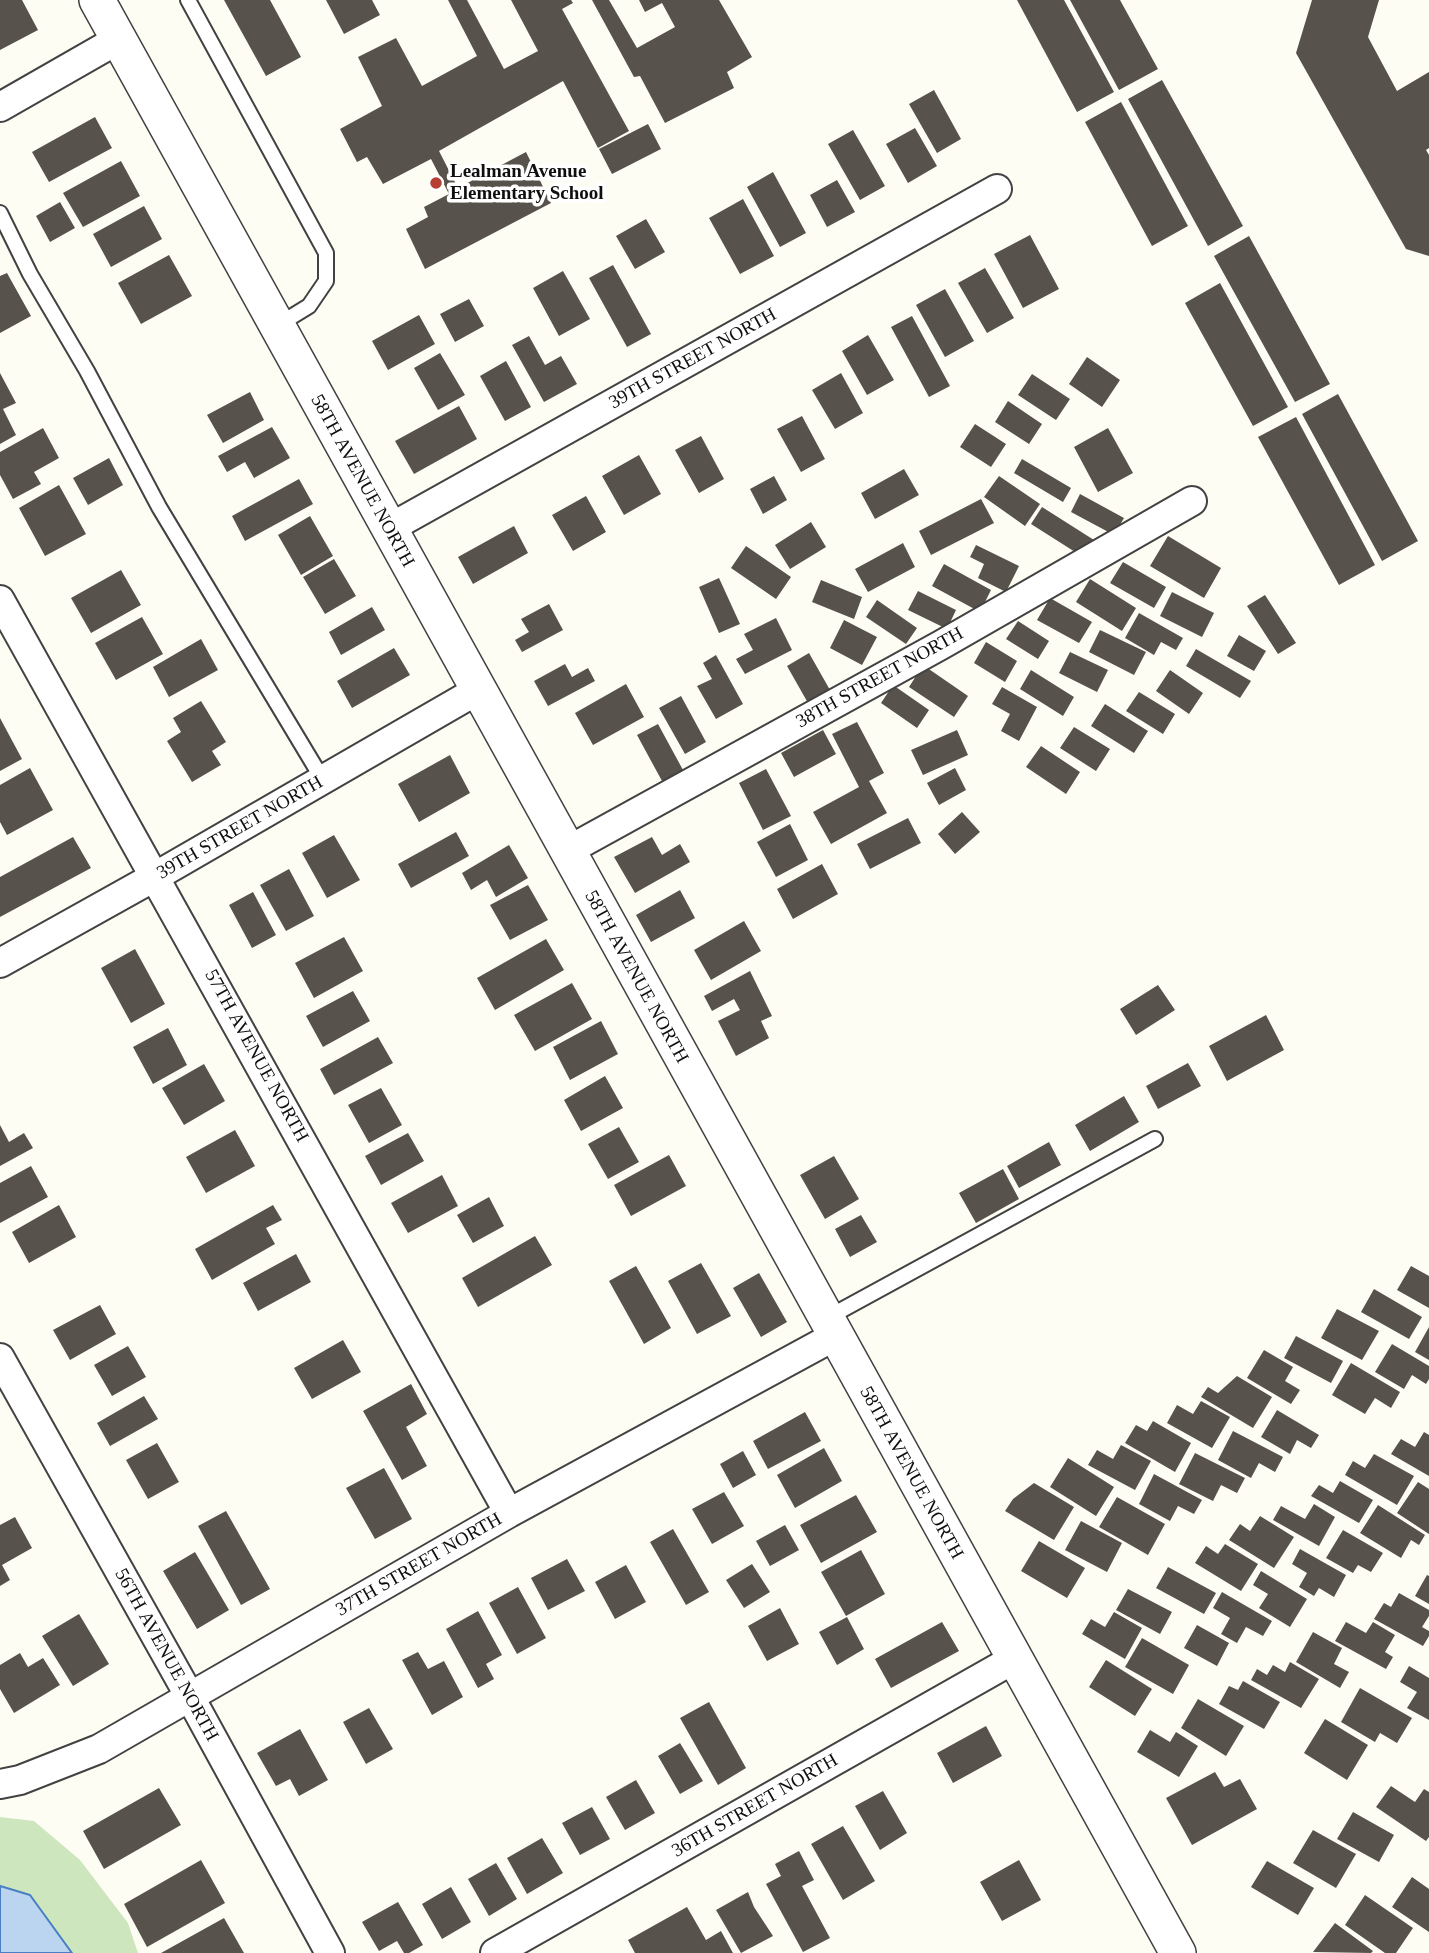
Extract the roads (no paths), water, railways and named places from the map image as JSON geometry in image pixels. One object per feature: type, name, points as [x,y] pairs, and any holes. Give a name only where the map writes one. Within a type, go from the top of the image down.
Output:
[{"type":"street","name":"58TH AVENUE NORTH","points":[[97,0],[1178,1953]]},
{"type":"street","points":[[0,107],[119,38]]},
{"type":"street","name":"39TH STREET NORTH","points":[[388,528],[997,189]]},
{"type":"street","name":"38TH STREET NORTH","points":[[567,851],[930,651],[1192,501]]},
{"type":"street","name":"57TH AVENUE NORTH","points":[[0,600],[509,1513]]},
{"type":"street","name":"39TH STREET NORTH","points":[[0,963],[478,690]]},
{"type":"street","name":"37TH STREET NORTH","points":[[0,1784],[20,1780],[99,1749],[831,1327]]},
{"type":"street","name":"56TH AVENUE NORTH","points":[[0,1358],[330,1953]]},
{"type":"street","name":"36TH STREET NORTH","points":[[495,1953],[1014,1659]]},
{"type":"lane","points":[[188,0],[326,253],[326,281],[309,306],[277,325]]},
{"type":"lane","points":[[0,213],[30,274],[87,371],[159,507],[323,780]]},
{"type":"lane","points":[[831,1327],[1155,1139]]},
{"type":"water","points":[[0,1886],[30,1895],[72,1953],[0,1953]]},
{"type":"place","name":"Lealman Avenue Elementary School","points":[[436,183]]}]
